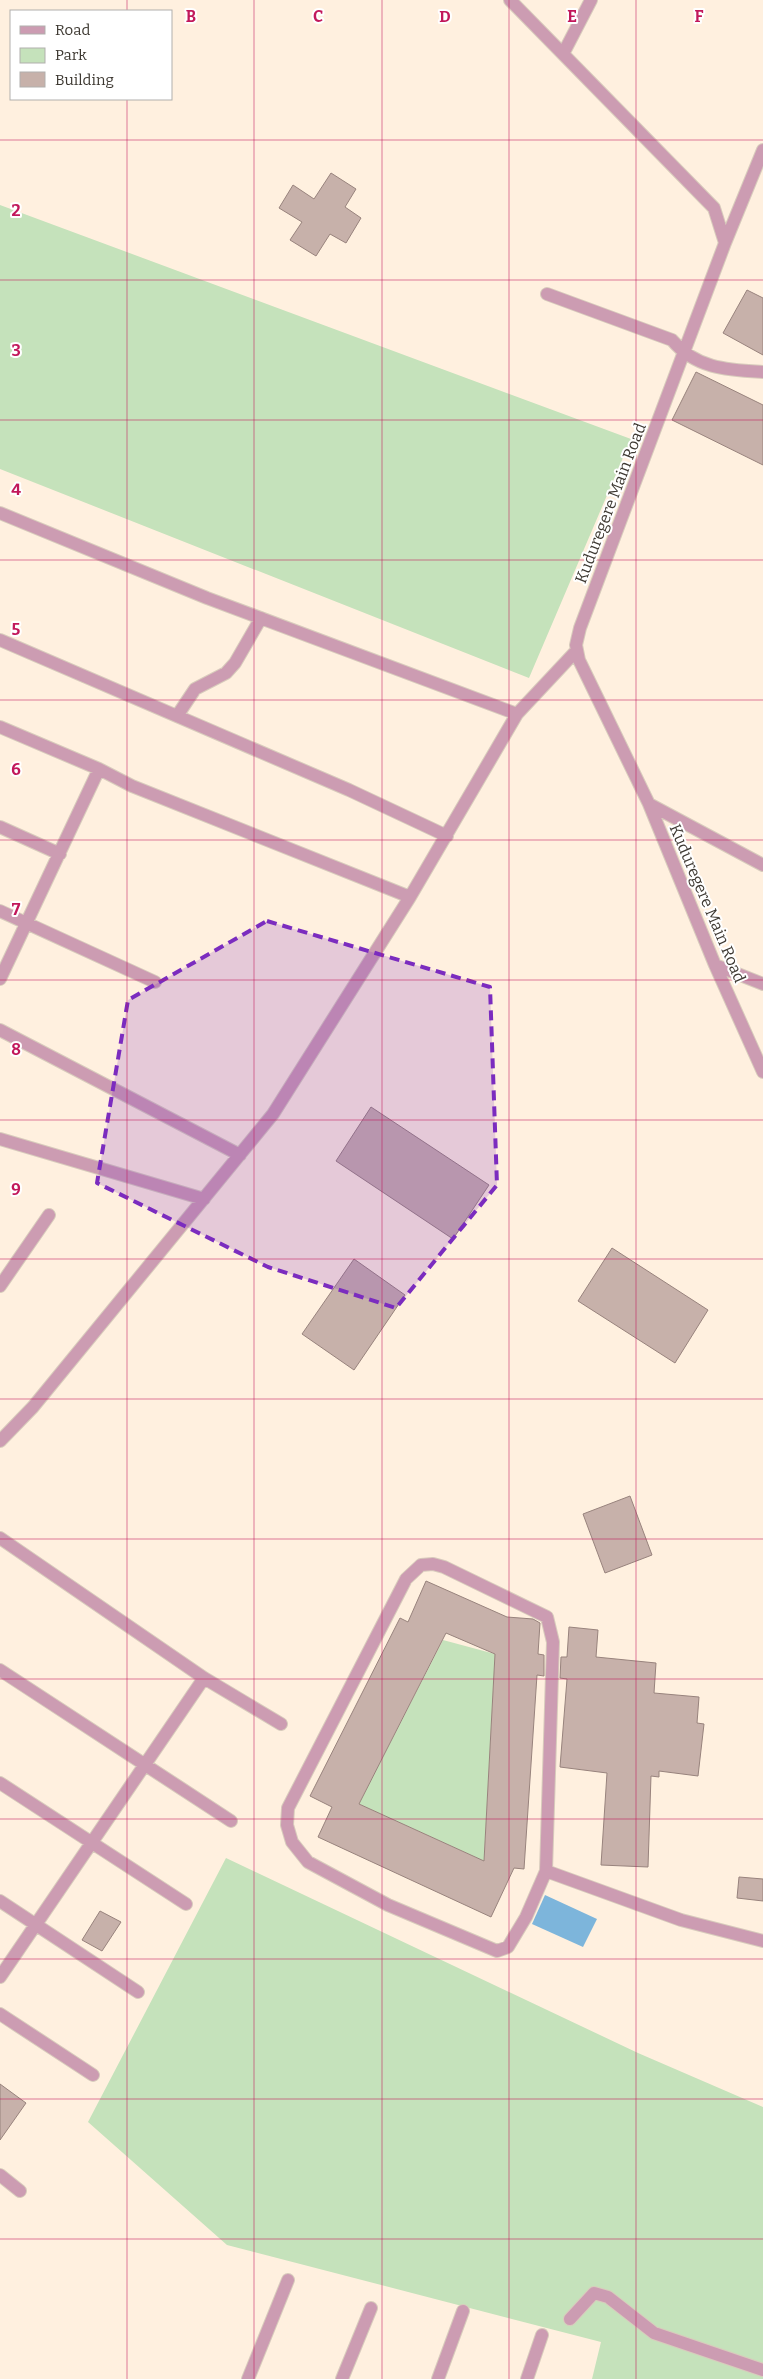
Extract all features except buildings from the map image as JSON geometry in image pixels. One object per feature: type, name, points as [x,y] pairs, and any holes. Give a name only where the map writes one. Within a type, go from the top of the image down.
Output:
[{"type":"street","points":[[510,0],[714,208],[725,243]]},
{"type":"street","points":[[563,54],[591,0]]},
{"type":"street","name":"Kuduregere Main Road","points":[[763,150],[758,175],[725,243],[580,628],[576,645],[579,660],[649,804],[715,965],[763,1072]]},
{"type":"street","points":[[547,294],[672,340],[683,354],[725,370],[763,372]]},
{"type":"street","points":[[0,513],[261,618],[517,714]]},
{"type":"street","points":[[177,716],[195,689],[226,673],[236,663],[261,618]]},
{"type":"street","points":[[0,640],[349,790],[447,836]]},
{"type":"street","points":[[0,1441],[33,1407],[273,1114],[410,897],[517,714],[577,650]]},
{"type":"street","points":[[0,728],[98,769],[132,786],[410,897]]},
{"type":"street","points":[[0,979],[28,923],[98,769]]},
{"type":"street","points":[[649,804],[763,865]]},
{"type":"street","points":[[0,827],[60,854]]},
{"type":"street","points":[[0,910],[155,982]]},
{"type":"street","points":[[715,965],[762,981]]},
{"type":"street","points":[[0,1030],[240,1155]]},
{"type":"street","points":[[0,1139],[204,1198]]},
{"type":"street","points":[[0,1286],[49,1215]]},
{"type":"street","points":[[0,1538],[204,1678],[281,1724]]},
{"type":"street","points":[[433,1564],[444,1567],[547,1617],[553,1642],[546,1871],[526,1916],[511,1942],[503,1950],[497,1951],[388,1904],[334,1878],[308,1862],[292,1842],[287,1825],[288,1808],[406,1579],[421,1565],[433,1564]]},
{"type":"street","points":[[0,1670],[231,1821]]},
{"type":"street","points":[[0,1976],[204,1678]]},
{"type":"street","points":[[0,1783],[186,1904]]},
{"type":"street","points":[[546,1871],[681,1920],[763,1941]]},
{"type":"street","points":[[0,1901],[138,1992]]},
{"type":"street","points":[[0,2014],[93,2074]]},
{"type":"street","points":[[0,2175],[20,2191]]},
{"type":"street","points":[[248,2379],[288,2280]]},
{"type":"street","points":[[570,2319],[594,2293],[608,2297],[654,2333],[763,2370]]},
{"type":"street","points":[[342,2379],[371,2308]]},
{"type":"street","points":[[438,2379],[463,2311]]},
{"type":"street","points":[[527,2379],[542,2335]]},
{"type":"highlighted area","points":[[267,921],[490,987],[497,1185],[396,1308],[268,1267],[97,1183],[128,1000]]},
{"type":"green space","points":[[0,205],[631,439],[529,678],[0,469]]},
{"type":"green space","points":[[443,1640],[495,1654],[484,1861],[359,1804]]},
{"type":"green space","points":[[226,1858],[638,2053],[763,2107],[763,2379],[592,2379],[601,2342],[227,2245],[88,2122]]},
{"type":"water","points":[[545,1895],[597,1919],[583,1947],[532,1924]]}]
